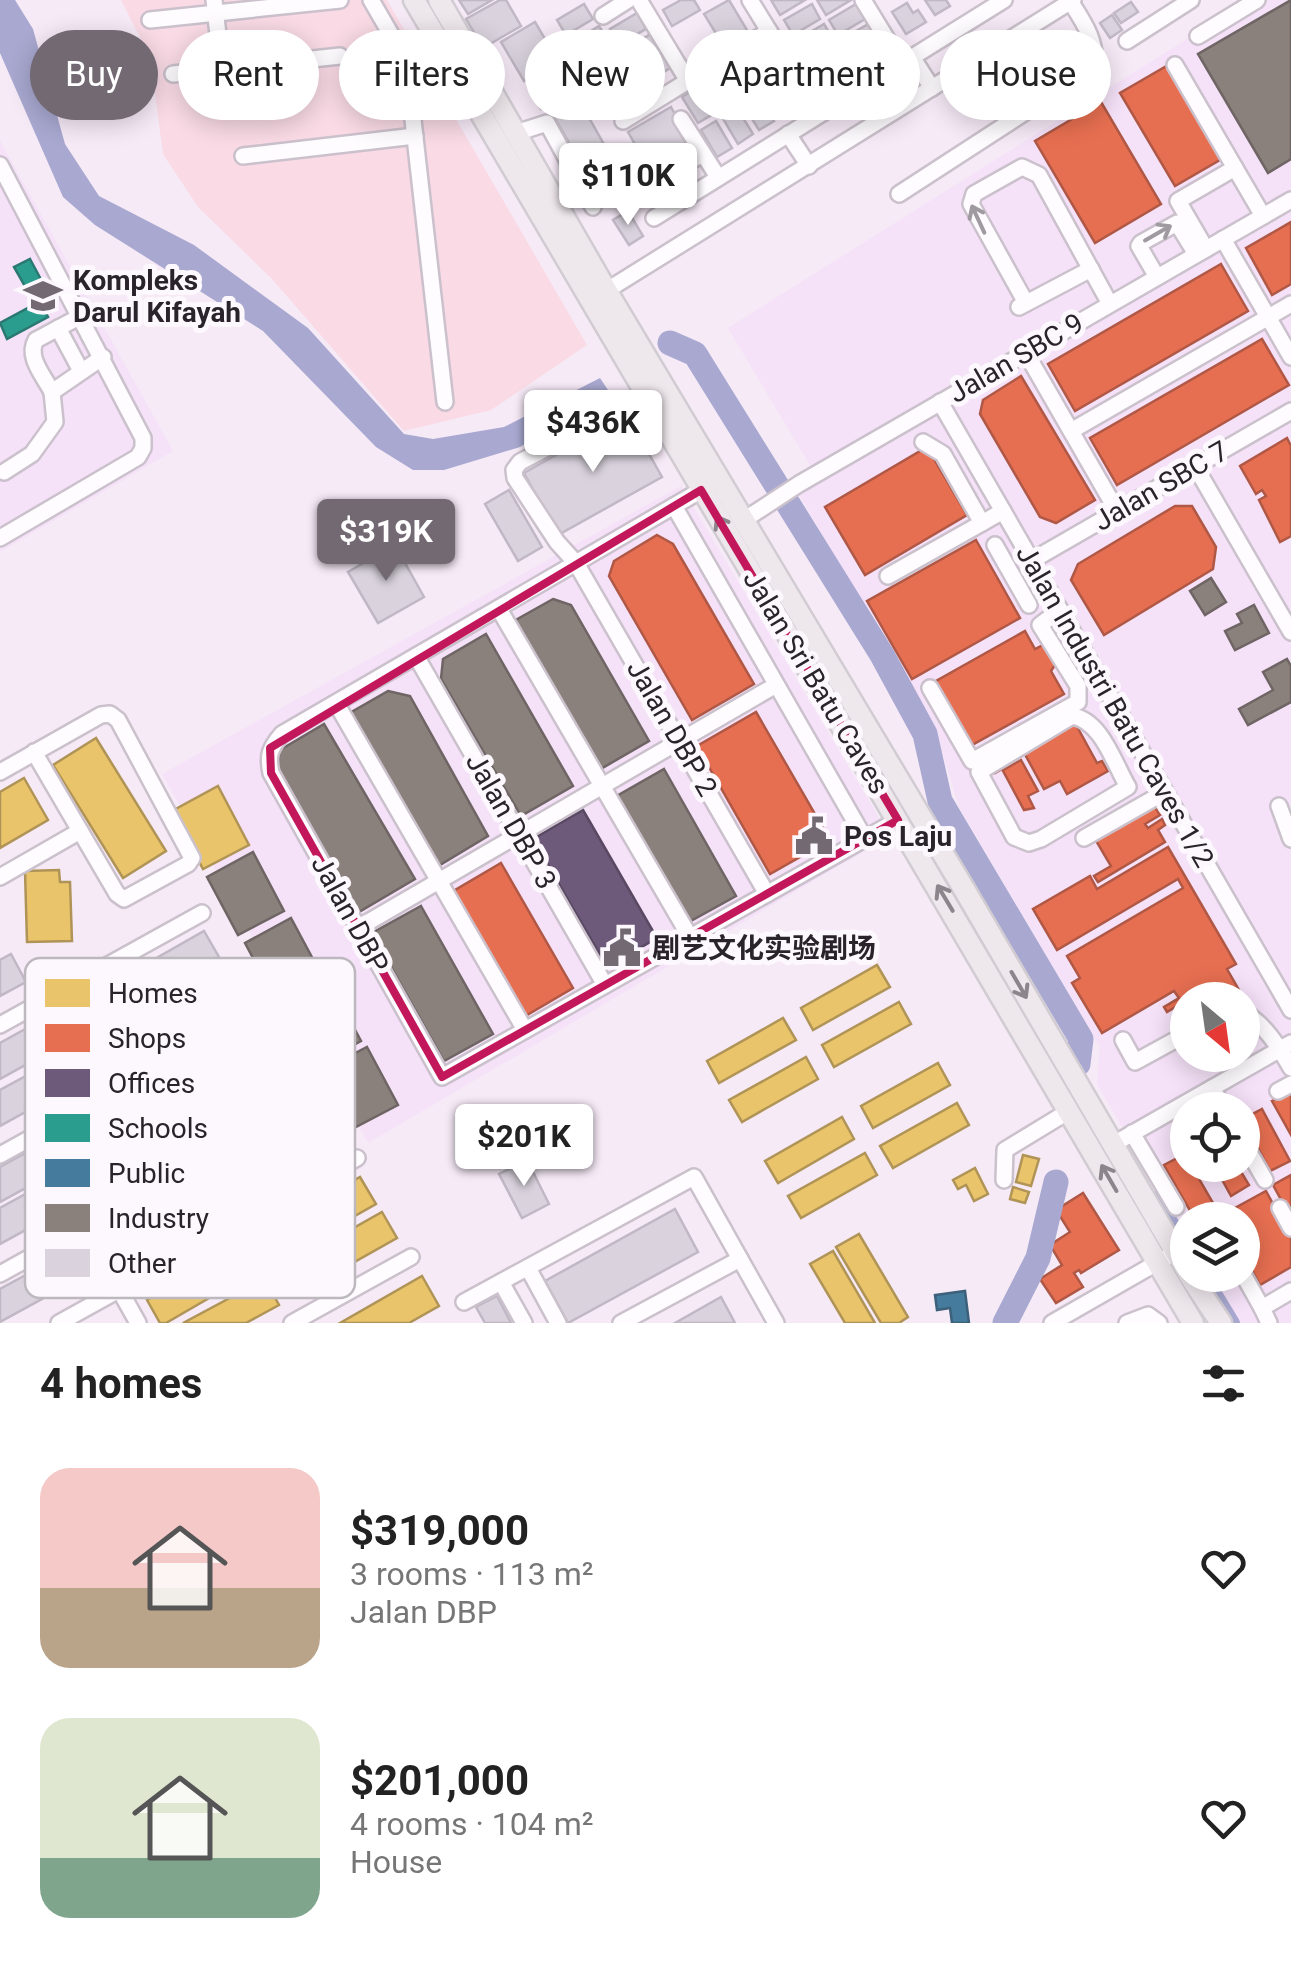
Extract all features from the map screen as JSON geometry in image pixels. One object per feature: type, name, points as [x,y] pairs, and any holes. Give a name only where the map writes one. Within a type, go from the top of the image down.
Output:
[{"type":"main road","points":[[414,0],[432,30]]},
{"type":"main road","points":[[439,0],[516,133],[598,295]]},
{"type":"main road","points":[[487,120],[598,295]]},
{"type":"main road","name":"Jalan Sri Batu Caves","points":[[598,295],[645,396],[710,485],[744,520],[1112,1145],[1192,1323]]},
{"type":"main road","name":"Jalan Sri Batu Caves","points":[[598,295],[898,820],[1070,1110],[1170,1261]]},
{"type":"main road","name":"Jalan Sri Batu Caves","points":[[1200,1292],[1221,1323]]},
{"type":"street","points":[[150,20],[215,7],[340,0]]},
{"type":"street","points":[[371,0],[388,30]]},
{"type":"street","points":[[604,16],[628,0]]},
{"type":"street","points":[[639,0],[685,75]]},
{"type":"street","points":[[750,0],[768,30]]},
{"type":"street","points":[[864,0],[886,30]]},
{"type":"street","points":[[969,0],[979,16]]},
{"type":"street","points":[[920,52],[1004,0]]},
{"type":"street","points":[[1127,41],[1191,0]]},
{"type":"street","points":[[1198,36],[1257,0]]},
{"type":"street","points":[[598,295],[1072,1],[1089,30],[1093,68],[900,194]]},
{"type":"street","points":[[1174,66],[1263,216]]},
{"type":"street","points":[[173,74],[178,73]]},
{"type":"street","points":[[920,75],[932,88]]},
{"type":"street","points":[[624,121],[685,82]]},
{"type":"street","points":[[681,118],[718,177]]},
{"type":"street","points":[[413,120],[445,402]]},
{"type":"street","points":[[654,218],[810,120]]},
{"type":"street","points":[[516,133],[547,124],[593,207]]},
{"type":"street","points":[[788,134],[809,166]]},
{"type":"street","points":[[243,156],[415,136]]},
{"type":"street","points":[[684,165],[704,154]]},
{"type":"street","points":[[0,165],[104,357],[143,438],[138,458],[0,538]]},
{"type":"street","points":[[1091,270],[1023,305],[971,204],[974,194],[1022,167],[1039,176],[1110,304]]},
{"type":"street","points":[[1201,251],[1178,201],[1236,168]]},
{"type":"street","name":"Jalan SBC 9","points":[[744,520],[799,484],[1291,200]]},
{"type":"street","points":[[1157,277],[1139,246],[1141,242],[1177,223],[1201,251]]},
{"type":"street","points":[[1223,239],[1291,358]]},
{"type":"street","points":[[1071,431],[1291,304]]},
{"type":"street","points":[[4,472],[32,454],[55,422],[52,392],[32,354],[32,346],[36,340],[81,316]]},
{"type":"street","points":[[58,328],[81,371]]},
{"type":"street","points":[[1026,353],[1117,511]]},
{"type":"street","points":[[52,392],[104,357]]},
{"type":"street","name":"Jalan DBP 2","points":[[645,396],[520,462],[514,470],[557,542],[576,563],[767,894]]},
{"type":"street","name":"Jalan Industri Batu Caves 1/2","points":[[940,402],[1290,1006]]},
{"type":"street","name":"Jalan SBC 7","points":[[1006,564],[1117,511],[1291,411]]},
{"type":"street","points":[[923,442],[943,454],[982,523]]},
{"type":"street","points":[[943,454],[963,442]]},
{"type":"street","points":[[1196,466],[1291,632]]},
{"type":"street","name":"Jalan DBP","points":[[710,485],[282,734],[270,748],[271,773],[442,1077],[898,820]]},
{"type":"street","points":[[674,506],[864,839]]},
{"type":"street","points":[[888,576],[1003,511]]},
{"type":"street","points":[[995,545],[1027,601],[1045,584]]},
{"type":"street","points":[[499,609],[690,937]]},
{"type":"street","points":[[930,688],[972,761],[1078,702],[1078,686],[1040,625],[1060,610]]},
{"type":"street","name":"Jalan DBP 3","points":[[416,656],[605,985]]},
{"type":"street","points":[[1078,686],[1098,675]]},
{"type":"street","points":[[358,928],[776,685]]},
{"type":"street","points":[[336,703],[525,1030]]},
{"type":"street","points":[[0,772],[34,752],[101,714],[110,714],[118,720],[192,858],[188,864],[124,899],[117,894],[34,752]]},
{"type":"street","points":[[1128,786],[1094,726],[1078,716],[980,772],[1014,837],[1029,843],[1041,840],[1154,772]]},
{"type":"street","points":[[1084,838],[1165,792]]},
{"type":"street","points":[[1279,806],[1291,839]]},
{"type":"street","points":[[0,876],[80,832]]},
{"type":"street","points":[[121,958],[202,913]]},
{"type":"street","points":[[0,1025],[25,1011]]},
{"type":"street","points":[[1260,1023],[1288,1046],[1291,1068]]},
{"type":"street","points":[[1123,1040],[1136,1062],[1170,1044]]},
{"type":"street","points":[[1215,1092],[1288,1046]]},
{"type":"street","points":[[1004,1180],[1005,1150],[1070,1110]]},
{"type":"street","points":[[1112,1145],[1170,1115]]},
{"type":"street","points":[[1132,1133],[1173,1202]]},
{"type":"street","points":[[0,1155],[25,1141]]},
{"type":"street","points":[[1260,1171],[1265,1180]]},
{"type":"street","points":[[464,1302],[694,1176],[776,1323]]},
{"type":"street","points":[[1280,1208],[1291,1228]]},
{"type":"street","points":[[355,1289],[411,1258]]},
{"type":"street","points":[[621,1323],[740,1258]]},
{"type":"street","points":[[1058,1322],[1166,1258]]},
{"type":"street","points":[[0,1274],[25,1260]]},
{"type":"street","points":[[528,1268],[558,1323]]},
{"type":"street","points":[[502,1282],[524,1323]]},
{"type":"street","points":[[1253,1292],[1266,1316],[1291,1291]]},
{"type":"street","points":[[59,1323],[105,1298]]},
{"type":"street","points":[[124,1298],[138,1323]]},
{"type":"street","points":[[292,1323],[338,1298]]},
{"type":"street","points":[[1127,1323],[1148,1315],[1159,1323]]},
{"type":"highlighted area","points":[[701,490],[898,820],[442,1077],[271,773],[270,748]]},
{"type":"shaded area","points":[[121,0],[387,0],[404,30],[339,30],[339,120],[457,120],[587,345],[491,410],[404,431],[272,279],[198,207],[163,154],[158,117],[158,30],[136,30]]},
{"type":"shaded area","points":[[1249,0],[1291,0],[1291,1323],[1237,1323],[1219,1292],[1260,1292],[1260,1202],[1170,1202],[1170,1209],[1097,1084],[1100,1047],[959,807],[935,727],[791,481],[811,467],[728,328],[1058,120],[1111,120],[1111,87]]},
{"type":"shaded area","name":"Kompleks Darul Kifayah","points":[[0,141],[173,451],[0,552]]},
{"type":"shaded area","points":[[681,486],[890,836],[368,1143],[355,1120],[355,958],[265,958],[162,774]]},
{"type":"water","points":[[0,0],[15,0],[33,30],[30,30],[30,120],[58,120],[65,144],[99,196],[194,245],[308,328],[404,434],[433,439],[504,427],[600,378],[610,393],[520,447],[444,470],[413,470],[376,447],[263,331],[95,225],[63,197],[0,53]]},
{"type":"building: Homes","points":[[96,738],[166,851],[123,878],[53,765]]},
{"type":"building: Homes","points":[[24,778],[48,820],[0,848],[0,792]]},
{"type":"building: Homes","points":[[218,786],[249,845],[203,869],[172,811]]},
{"type":"building: Homes","points":[[59,870],[60,882],[70,882],[72,941],[27,942],[25,871]]},
{"type":"building: Homes","points":[[877,965],[890,987],[813,1030],[801,1008]]},
{"type":"building: Homes","points":[[899,1002],[911,1024],[834,1067],[822,1045]]},
{"type":"building: Homes","points":[[783,1018],[796,1040],[719,1083],[707,1061]]},
{"type":"building: Homes","points":[[806,1057],[818,1079],[742,1122],[729,1100]]},
{"type":"building: Homes","points":[[938,1063],[950,1085],[873,1128],[861,1106]]},
{"type":"building: Homes","points":[[957,1103],[969,1125],[893,1168],[880,1146]]},
{"type":"building: Homes","points":[[842,1117],[854,1139],[778,1183],[765,1161]]},
{"type":"building: Homes","points":[[865,1153],[877,1175],[801,1218],[788,1196]]},
{"type":"building: Homes","points":[[1023,1155],[1039,1159],[1031,1186],[1016,1182]]},
{"type":"building: Homes","points":[[975,1168],[988,1194],[974,1201],[966,1185],[958,1189],[953,1180]]},
{"type":"building: Homes","points":[[360,1177],[376,1204],[355,1216],[355,1180]]},
{"type":"building: Homes","points":[[1013,1187],[1029,1192],[1025,1203],[1010,1199]]},
{"type":"building: Homes","points":[[382,1212],[397,1238],[355,1262],[355,1227]]},
{"type":"building: Homes","points":[[859,1234],[908,1317],[899,1323],[881,1323],[836,1247]]},
{"type":"building: Homes","points":[[833,1251],[875,1323],[845,1323],[810,1264]]},
{"type":"building: Homes","points":[[422,1276],[439,1306],[409,1323],[340,1323]]},
{"type":"building: Homes","points":[[209,1298],[166,1323],[160,1323],[147,1300]]},
{"type":"building: Homes","points":[[230,1298],[275,1298],[279,1305],[246,1323],[183,1323]]},
{"type":"building: Shops","points":[[1170,64],[1225,157],[1175,186],[1120,93]]},
{"type":"building: Shops","points":[[1111,119],[1161,204],[1095,243],[1035,141],[1071,120]]},
{"type":"building: Shops","points":[[1291,222],[1291,284],[1272,295],[1246,248]]},
{"type":"building: Shops","points":[[1221,264],[1248,311],[1075,411],[1048,364]]},
{"type":"building: Shops","points":[[1262,339],[1289,385],[1117,485],[1090,438]]},
{"type":"building: Shops","points":[[1021,376],[1095,500],[1056,523],[1040,517],[980,414],[983,400]]},
{"type":"building: Shops","points":[[1287,438],[1291,446],[1291,536],[1280,542],[1259,500],[1266,496],[1262,490],[1256,494],[1240,466]]},
{"type":"building: Shops","points":[[927,447],[967,515],[865,575],[825,507]]},
{"type":"building: Shops","points":[[1175,506],[1192,506],[1216,547],[1213,569],[1104,635],[1071,580],[1078,564]]},
{"type":"building: Shops","points":[[657,535],[673,544],[754,684],[692,720],[609,576],[614,561]]},
{"type":"building: Shops","points":[[976,540],[1020,618],[912,679],[867,601]]},
{"type":"building: Shops","points":[[1025,631],[1035,649],[1043,645],[1053,653],[1055,665],[1051,671],[1064,694],[972,745],[936,681]]},
{"type":"building: Shops","points":[[756,712],[830,840],[770,874],[697,746]]},
{"type":"building: Shops","points":[[1074,721],[1097,763],[1102,761],[1108,771],[1067,794],[1060,781],[1044,789],[1022,749]]},
{"type":"building: Shops","points":[[1021,760],[1038,791],[1028,796],[1034,808],[1024,810],[1002,769],[995,773],[992,768],[1002,763],[1005,769]]},
{"type":"building: Shops","points":[[1154,805],[1160,815],[1145,824],[1148,828],[1162,819],[1165,825],[1158,830],[1165,842],[1098,882],[1094,876],[1111,866],[1095,839]]},
{"type":"building: Shops","points":[[1168,847],[1236,964],[1227,969],[1234,982],[1170,982],[1170,993],[1102,1033],[1072,983],[1080,978],[1067,956],[1183,888],[1178,879],[1057,950],[1033,909],[1090,876],[1097,889]]},
{"type":"building: Shops","points":[[501,863],[573,988],[522,1018],[450,893]]},
{"type":"building: Shops","points":[[1291,1091],[1291,1135],[1272,1101]]},
{"type":"building: Shops","points":[[1260,1110],[1290,1161],[1270,1171],[1260,1152]]},
{"type":"building: Shops","points":[[1291,1175],[1291,1218],[1273,1185]]},
{"type":"building: Shops","points":[[1174,1182],[1201,1182],[1212,1202],[1185,1202]]},
{"type":"building: Shops","points":[[1223,1182],[1247,1182],[1249,1185],[1231,1196]]},
{"type":"building: Shops","points":[[1266,1191],[1291,1237],[1291,1267],[1260,1285],[1260,1202],[1246,1202]]},
{"type":"building: Shops","points":[[1083,1193],[1119,1250],[1081,1273],[1074,1273],[1083,1287],[1056,1303],[1040,1279],[1062,1265],[1050,1245],[1070,1232],[1056,1210]]},
{"type":"building: Offices","points":[[583,810],[657,938],[607,967],[533,839]]},
{"type":"building: Schools","points":[[30,259],[51,298],[48,300],[54,302],[50,312],[45,311],[48,317],[7,339],[0,323],[35,304],[14,267]]},
{"type":"building: Public","points":[[965,1291],[969,1323],[952,1323],[950,1308],[937,1310],[935,1295]]},
{"type":"building: Industry","points":[[1291,0],[1291,159],[1268,173],[1198,54]]},
{"type":"building: Industry","points":[[1211,578],[1226,602],[1205,615],[1190,591]]},
{"type":"building: Industry","points":[[553,599],[571,605],[649,741],[599,770],[514,621]]},
{"type":"building: Industry","points":[[1254,605],[1269,633],[1235,650],[1225,631],[1242,623],[1237,614]]},
{"type":"building: Industry","points":[[486,634],[573,786],[521,816],[441,679],[443,659]]},
{"type":"building: Industry","points":[[1287,659],[1291,666],[1291,702],[1248,725],[1239,709],[1273,690],[1263,672]]},
{"type":"building: Industry","points":[[388,691],[410,696],[488,836],[435,868],[348,714]]},
{"type":"building: Industry","points":[[324,724],[415,879],[359,912],[276,772],[280,750]]},
{"type":"building: Industry","points":[[664,769],[736,896],[687,923],[615,797]]},
{"type":"building: Industry","points":[[253,852],[284,911],[238,935],[207,877]]},
{"type":"building: Industry","points":[[421,906],[493,1034],[444,1061],[372,933]]},
{"type":"building: Industry","points":[[291,918],[312,958],[253,958],[245,943]]},
{"type":"building: Industry","points":[[367,1047],[398,1105],[355,1127],[355,1053]]},
{"type":"building: Other","points":[[459,0],[492,0],[468,14]]},
{"type":"building: Other","points":[[506,0],[521,26],[505,35],[505,30],[472,30],[466,19]]},
{"type":"building: Other","points":[[681,0],[694,0],[700,10],[672,26],[663,10]]},
{"type":"building: Other","points":[[729,0],[747,30],[714,30],[704,14]]},
{"type":"building: Other","points":[[771,0],[805,0],[780,15]]},
{"type":"building: Other","points":[[817,0],[851,0],[826,15]]},
{"type":"building: Other","points":[[925,0],[946,0],[950,6],[935,15]]},
{"type":"building: Other","points":[[1131,2],[1138,12],[1121,23],[1114,13]]},
{"type":"building: Other","points":[[907,3],[926,22],[913,30],[903,30],[892,12]]},
{"type":"building: Other","points":[[584,4],[593,19],[574,30],[563,30],[557,20]]},
{"type":"building: Other","points":[[812,4],[820,19],[801,30],[790,30],[784,20]]},
{"type":"building: Other","points":[[856,4],[865,19],[846,30],[835,30],[829,20]]},
{"type":"building: Other","points":[[637,13],[646,29],[611,30]]},
{"type":"building: Other","points":[[1112,15],[1122,30],[1111,37],[1111,30],[1105,30],[1100,23]]},
{"type":"building: Other","points":[[535,22],[540,30],[525,30],[524,81],[505,49],[505,40]]},
{"type":"building: Other","points":[[671,107],[696,152],[653,176],[628,132],[649,120],[665,120],[665,110]]},
{"type":"building: Other","points":[[556,120],[590,120],[627,185],[602,200]]},
{"type":"building: Other","points":[[724,120],[744,120],[753,134],[738,144]]},
{"type":"building: Other","points":[[753,120],[773,120],[774,121],[759,130]]},
{"type":"building: Other","points":[[716,121],[732,148],[717,157],[701,130]]},
{"type":"building: Other","points":[[628,211],[643,236],[629,245],[613,220]]},
{"type":"building: Other","points":[[627,415],[662,477],[558,535],[524,473]]},
{"type":"building: Other","points":[[509,490],[542,547],[518,561],[485,504]]},
{"type":"building: Other","points":[[384,512],[394,528],[348,555],[339,539]]},
{"type":"building: Other","points":[[395,545],[424,597],[378,623],[348,572]]},
{"type":"building: Other","points":[[204,931],[219,957],[217,958],[157,958]]},
{"type":"building: Other","points":[[11,954],[25,983],[0,996],[0,960]]},
{"type":"building: Other","points":[[25,1029],[25,1065],[0,1079],[0,1043]]},
{"type":"building: Other","points":[[25,1077],[25,1112],[0,1126],[0,1090]]},
{"type":"building: Other","points":[[25,1153],[25,1188],[0,1202],[0,1167]]},
{"type":"building: Other","points":[[527,1160],[549,1204],[522,1218],[499,1174]]},
{"type":"building: Other","points":[[25,1194],[25,1230],[0,1244],[0,1208]]},
{"type":"building: Other","points":[[675,1209],[698,1252],[568,1323],[545,1281]]},
{"type":"building: Other","points":[[25,1275],[25,1298],[44,1298],[0,1322],[0,1289]]},
{"type":"building: Other","points":[[497,1296],[511,1323],[485,1323],[476,1307]]},
{"type":"building: Other","points":[[721,1297],[735,1323],[675,1323]]},
{"type":"waterway","points":[[670,343],[695,354],[882,655],[925,734],[940,801],[1081,1039],[1078,1064]]},
{"type":"waterway","points":[[1005,1323],[1038,1258],[1056,1182]]},
{"type":"waterway","points":[[1156,1198],[1170,1220]]},
{"type":"waterway","points":[[1214,1292],[1233,1323]]},
{"type":"place","name":"Kompleks Darul Kifayah","points":[[43,296]]},
{"type":"place","name":"Pos Laju","points":[[814,836]]},
{"type":"place","name":"剧艺文化实验剧场","points":[[622,948]]}]
